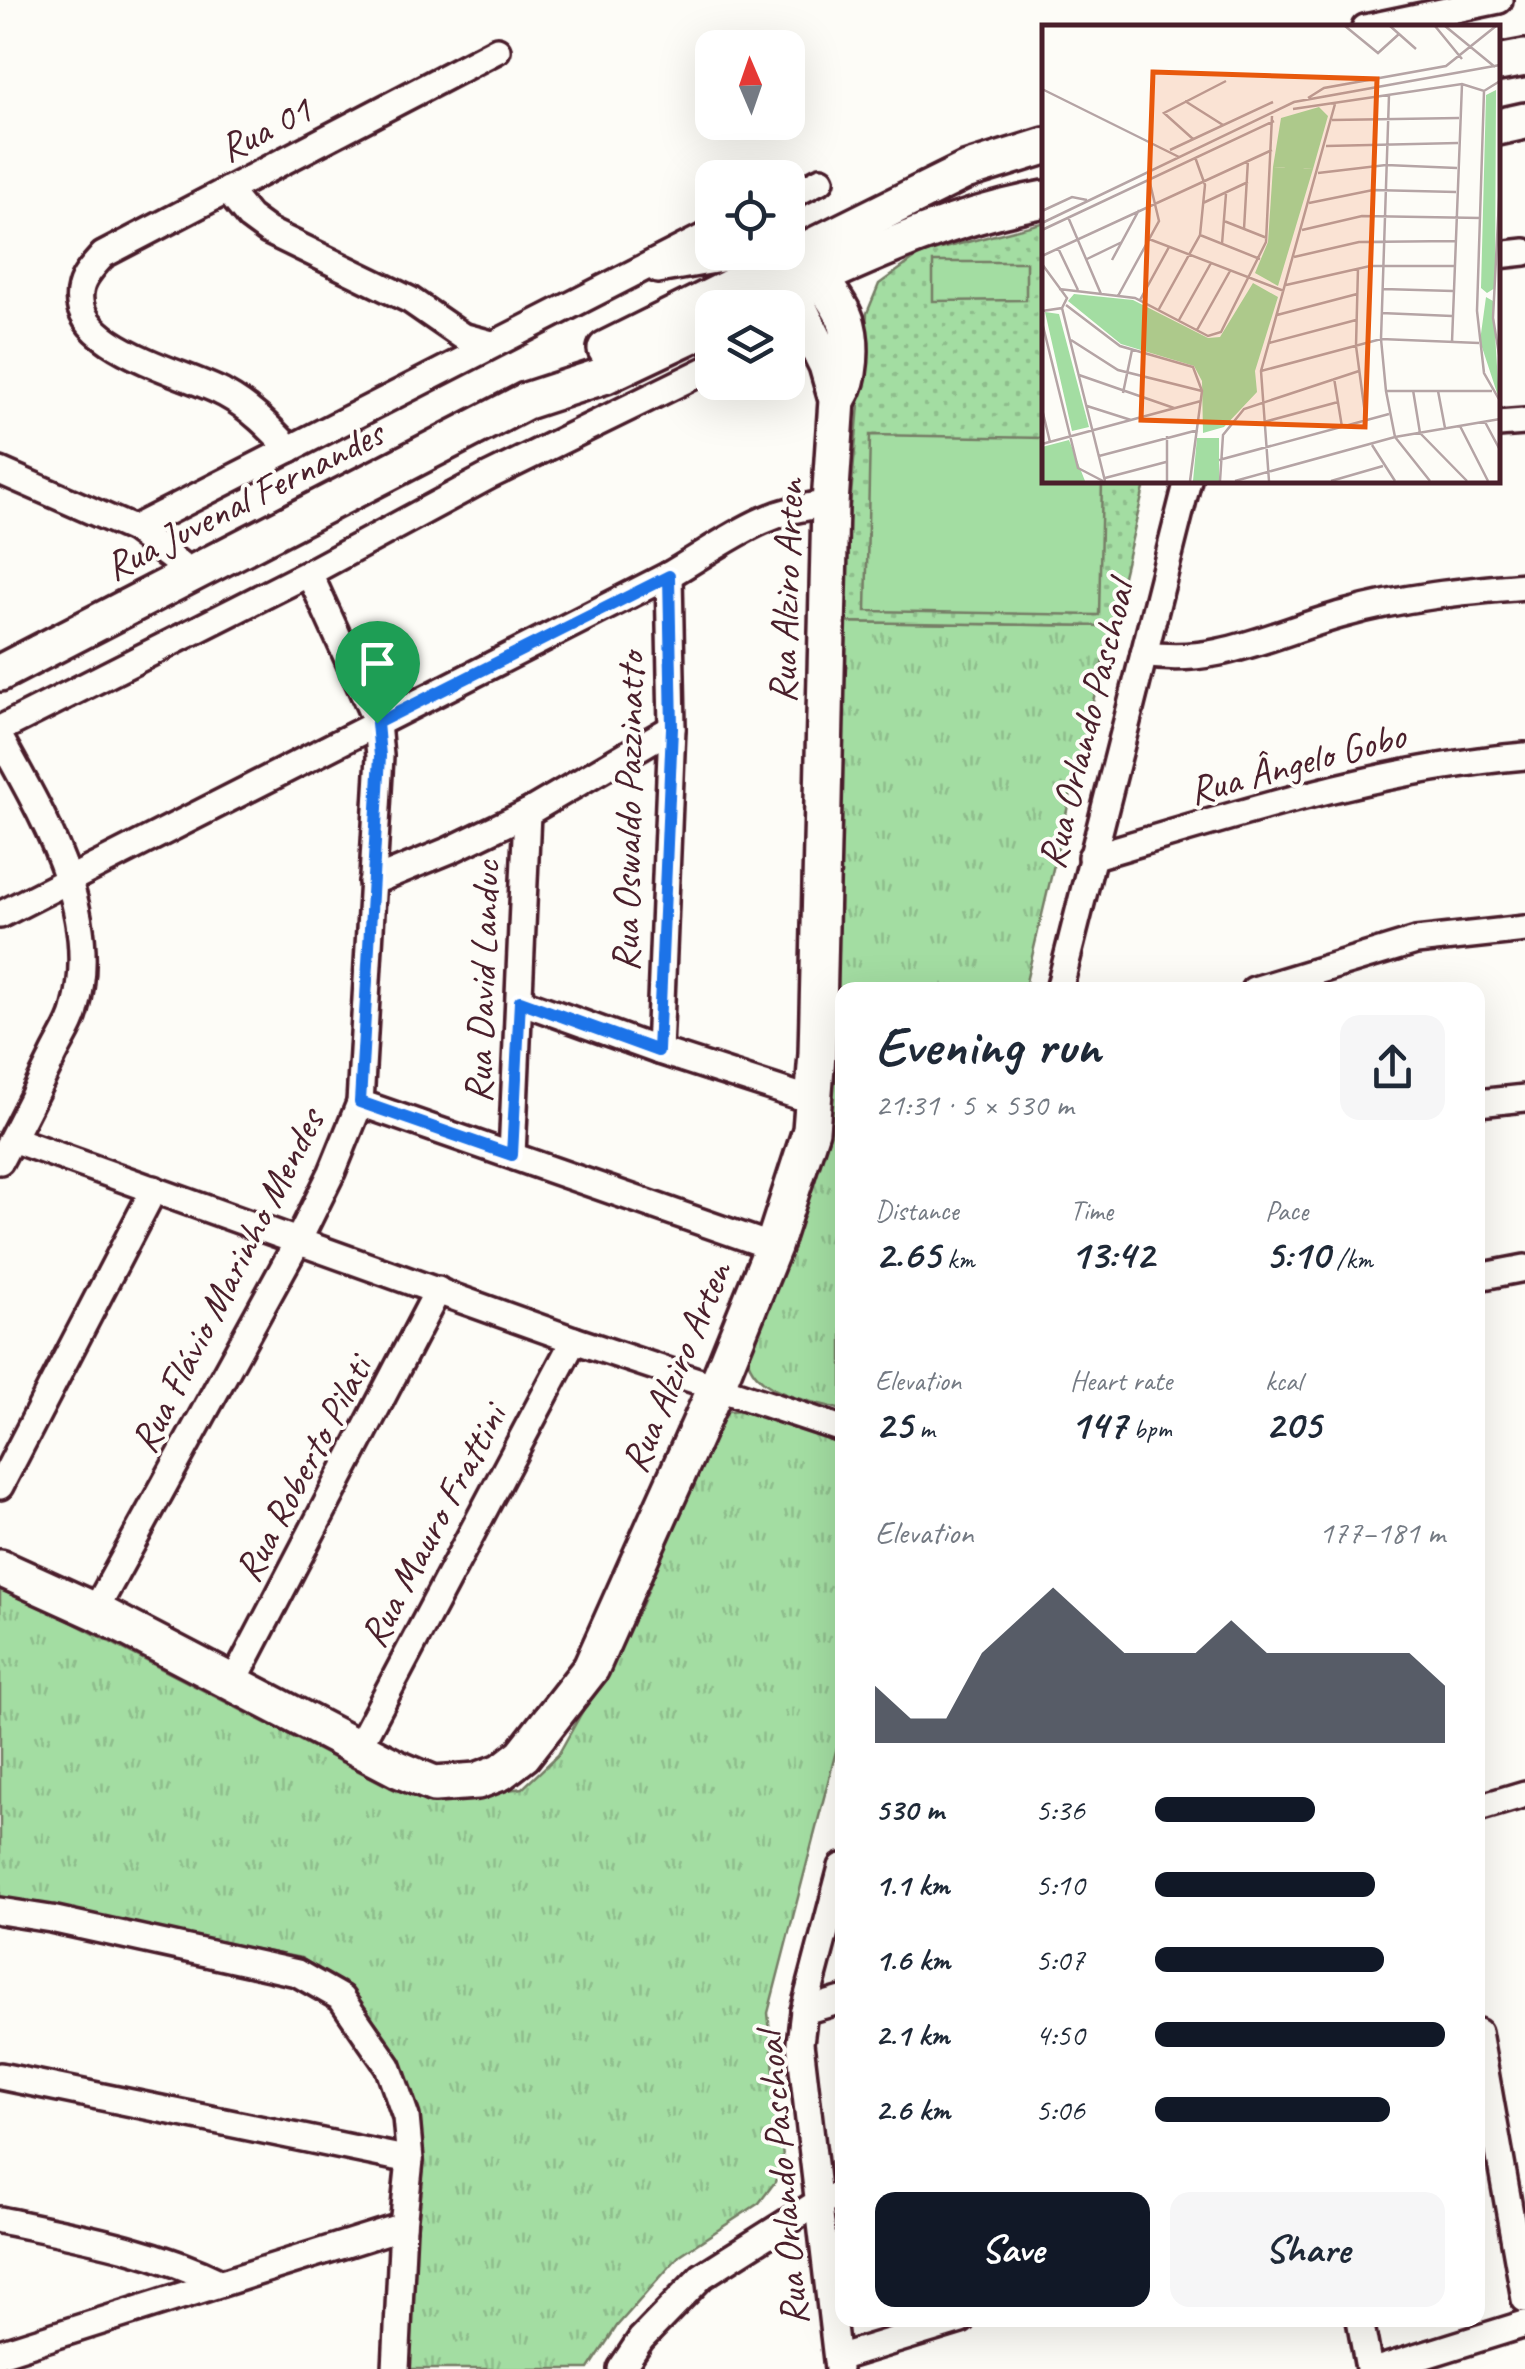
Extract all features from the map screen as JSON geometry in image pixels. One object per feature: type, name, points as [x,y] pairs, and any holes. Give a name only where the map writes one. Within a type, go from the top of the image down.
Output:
[{"type":"street","points":[[1379,25],[1499,0]]},
{"type":"street","name":"Rua 01","points":[[290,449],[266,422],[225,393],[107,342],[84,318],[80,289],[103,255],[497,50]]},
{"type":"street","points":[[1500,63],[1525,58]]},
{"type":"street","points":[[1500,127],[1525,121]]},
{"type":"street","points":[[805,263],[964,170],[1042,147]]},
{"type":"street","points":[[805,188],[822,180]]},
{"type":"street","points":[[228,190],[249,217],[268,231],[410,300],[462,336],[492,344]]},
{"type":"street","points":[[805,264],[1042,200]]},
{"type":"street","points":[[133,529],[695,242]]},
{"type":"street","points":[[811,320],[893,242]]},
{"type":"street","points":[[1500,256],[1525,252]]},
{"type":"street","points":[[592,292],[626,278],[674,266],[756,278]]},
{"type":"street","points":[[526,401],[548,380],[756,278],[784,270]]},
{"type":"street","name":"Rua Alziro Arten","points":[[0,1568],[434,1784],[478,1781],[501,1772],[523,1755],[591,1668],[716,1388],[773,1247],[812,1130],[830,504],[837,400],[846,387],[849,368],[847,325],[811,320],[802,270]]},
{"type":"street","points":[[526,401],[606,375],[695,333]]},
{"type":"street","points":[[0,729],[309,574],[490,476],[695,375]]},
{"type":"street","name":"Rua Juvenal Fernandes","points":[[0,673],[526,401]]},
{"type":"street","points":[[1500,424],[1525,422]]},
{"type":"street","points":[[0,471],[133,529],[194,575]]},
{"type":"street","name":"Rua Orlando Paschoal","points":[[1061,982],[1187,482]]},
{"type":"street","points":[[0,915],[669,576],[772,514],[799,506],[830,504]]},
{"type":"street","points":[[309,574],[377,723]]},
{"type":"street","name":"Rua Oswaldo Pazzinatto","points":[[658,1051],[672,728],[669,576]]},
{"type":"street","points":[[1144,654],[1183,658],[1211,655],[1363,609],[1435,594],[1525,586]]},
{"type":"street","name":"Rua Flávio Marinho Mendes","points":[[95,1612],[298,1240],[332,1172],[360,1102],[378,789],[377,723]]},
{"type":"street","points":[[372,882],[527,813],[672,728]]},
{"type":"street","points":[[0,738],[37,804],[68,879],[80,927],[81,970],[75,1012],[6,1150],[154,1189],[574,1340],[835,1427]]},
{"type":"street","name":"Rua Ângelo Gobo","points":[[1091,857],[1375,777],[1430,766],[1525,756]]},
{"type":"street","name":"Rua David Landuc","points":[[512,1155],[527,813]]},
{"type":"street","points":[[1281,982],[1416,942],[1525,929]]},
{"type":"street","points":[[520,1001],[814,1102]]},
{"type":"street","points":[[1485,1102],[1525,1098]]},
{"type":"street","points":[[360,1102],[773,1247]]},
{"type":"street","points":[[0,1486],[154,1189]]},
{"type":"street","points":[[1485,1276],[1525,1268]]},
{"type":"street","name":"Rua Roberto Pilati","points":[[233,1683],[438,1290]]},
{"type":"street","name":"Rua Mauro Frattini","points":[[358,1748],[574,1340]]},
{"type":"street","points":[[1485,1806],[1525,1794]]},
{"type":"street","name":"Rua Orlando Paschoal","points":[[835,1894],[804,2011],[800,2044],[830,2198],[835,2302]]},
{"type":"street","points":[[0,1911],[52,1918],[297,1973],[341,1998],[376,2046],[399,2089],[406,2116],[410,2160],[402,2226],[396,2369]]},
{"type":"street","points":[[804,2011],[835,2002]]},
{"type":"street","points":[[1485,2072],[1525,2299]]},
{"type":"street","points":[[0,2076],[410,2160]]},
{"type":"street","points":[[622,2369],[641,2339],[702,2276],[830,2198]]},
{"type":"street","points":[[0,2220],[137,2248],[220,2283]]},
{"type":"street","points":[[0,2353],[402,2226]]},
{"type":"street","points":[[1380,2369],[1525,2324]]},
{"type":"street","name":"Rua Orlando Paschoal","points":[[836,2327],[838,2364]]},
{"type":"street","points":[[838,2364],[941,2327]]},
{"type":"street","points":[[1361,2327],[1369,2369]]},
{"type":"green space","points":[[1042,223],[1042,482],[1146,482],[1111,626],[840,622],[867,313],[879,284],[921,254]]},
{"type":"green space","points":[[933,262],[1026,262],[1026,300],[933,301]]},
{"type":"green space","points":[[870,435],[1042,438],[1042,482],[1102,482],[1099,615],[866,611]]},
{"type":"green space","points":[[840,622],[1111,626],[1026,982],[835,982],[835,1408],[796,1398],[768,1385],[749,1364],[745,1348],[826,1131],[831,1103]]},
{"type":"green space","points":[[746,1410],[835,1441],[835,1755],[768,2013],[783,2157],[775,2182],[759,2203],[680,2255],[617,2326],[589,2369],[406,2369],[406,2093],[387,2038],[351,1989],[301,1958],[0,1899],[0,1585],[395,1790],[436,1799],[523,1788],[558,1755],[642,1605],[717,1420],[728,1411]]},
{"type":"route","points":[[669,576],[672,728],[658,1051],[520,1001],[512,1155],[360,1102],[380,756],[377,723],[669,576]]}]
